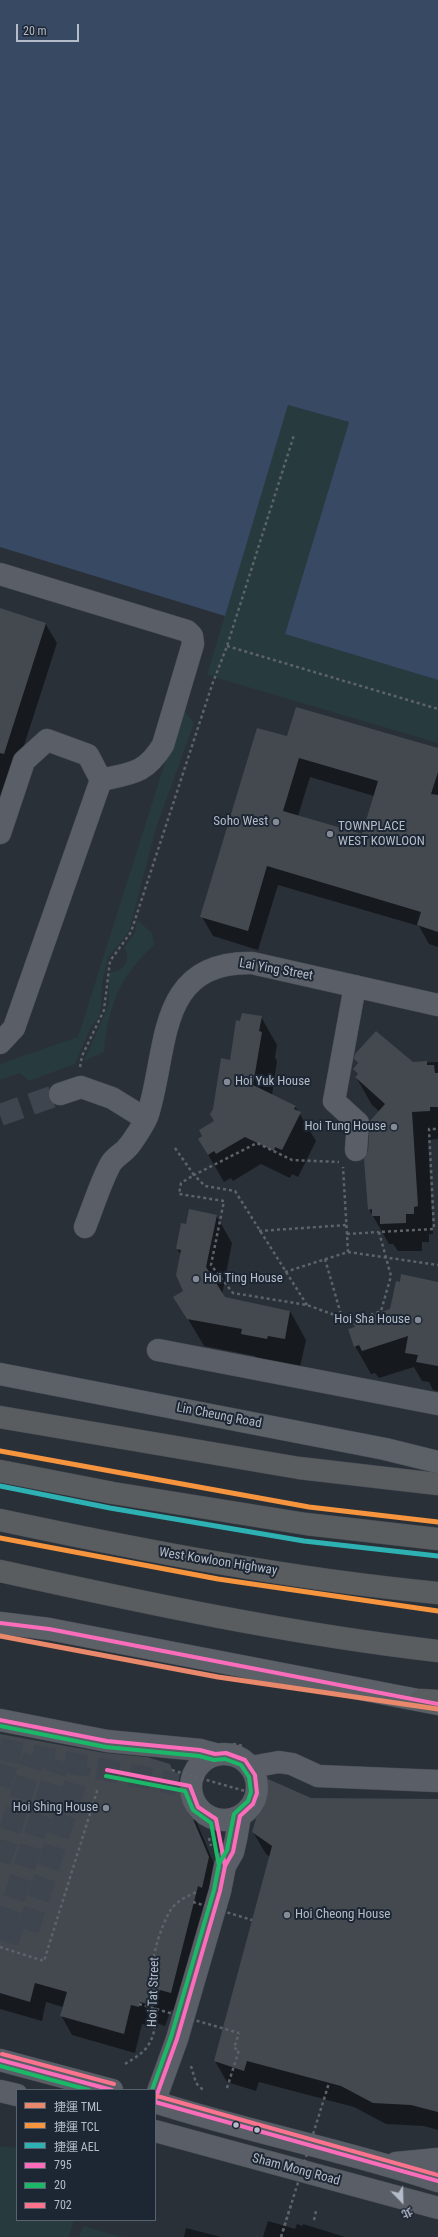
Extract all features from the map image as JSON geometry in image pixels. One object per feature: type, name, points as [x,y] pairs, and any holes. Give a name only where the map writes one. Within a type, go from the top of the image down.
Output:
[{"type":"highway","points":[[0,1417],[299,1468],[438,1484]]},
{"type":"highway","points":[[0,1471],[113,1493],[306,1524],[438,1539]]},
{"type":"highway","name":"West Kowloon Highway","points":[[0,1520],[102,1542],[221,1563],[413,1591],[438,1593]]},
{"type":"highway","points":[[0,1571],[175,1609],[306,1632],[438,1651]]},
{"type":"highway","points":[[413,1591],[438,1597]]},
{"type":"main road","name":"Lin Cheung Road","points":[[0,1374],[28,1378],[378,1447],[438,1462]]},
{"type":"main road","points":[[0,1381],[28,1378]]},
{"type":"main road","points":[[0,1623],[48,1628],[432,1701]]},
{"type":"street","points":[[0,574],[187,631],[192,636],[193,644],[163,745],[154,759],[140,771],[101,780]]},
{"type":"street","points":[[0,833],[24,760],[47,740],[88,755],[101,780],[14,1028],[0,1043]]},
{"type":"street","name":"Lai Ying Street","points":[[85,1227],[110,1164],[128,1147],[146,1119],[158,1079],[168,1020],[175,1002],[188,985],[204,973],[221,965],[252,963],[438,1005]]},
{"type":"street","points":[[355,986],[334,1101],[358,1123],[356,1150]]},
{"type":"street","points":[[60,1094],[81,1087],[112,1098],[146,1119]]},
{"type":"street","points":[[158,1350],[438,1404]]},
{"type":"street","points":[[0,1720],[107,1741],[200,1750],[215,1754],[226,1753],[236,1755],[245,1760],[251,1767],[255,1775],[257,1793],[253,1804],[240,1816],[213,1829],[205,1814],[197,1807],[180,1780],[192,1776],[197,1767],[205,1759],[215,1754]]},
{"type":"street","points":[[251,1767],[279,1762],[292,1764],[318,1776],[438,1781]]},
{"type":"street","name":"Hoi Tat Street","points":[[218,1860],[233,1852],[240,1816]]},
{"type":"street","name":"Hoi Tat Street","points":[[156,2098],[179,2031],[220,1891],[218,1860],[213,1829]]},
{"type":"street","points":[[0,2060],[108,2089]]},
{"type":"street","points":[[0,2091],[16,2095]]},
{"type":"street","points":[[156,2101],[195,2115],[385,2163],[438,2181]]},
{"type":"street","name":"Sham Mong Road","points":[[156,2131],[438,2208]]},
{"type":"street","points":[[385,2163],[438,2159]]},
{"type":"path","points":[[80,1073],[82,1056],[105,1006],[110,961],[131,932],[212,685],[227,646],[294,435]]},
{"type":"path","points":[[227,646],[438,709]]},
{"type":"path","points":[[438,1129],[429,1130],[434,1229],[438,1233]]},
{"type":"path","points":[[348,1252],[342,1162],[292,1160],[257,1143],[181,1183],[179,1194],[224,1201],[211,1265],[233,1293],[307,1306],[343,1318],[358,1320],[381,1311],[391,1276],[379,1232]]},
{"type":"path","points":[[175,1148],[194,1175],[206,1186],[235,1191],[307,1306]]},
{"type":"path","points":[[259,1231],[346,1225]]},
{"type":"path","points":[[347,1234],[434,1229]]},
{"type":"path","points":[[285,1272],[348,1252],[438,1265]]},
{"type":"path","points":[[325,1259],[343,1318]]},
{"type":"path","points":[[180,1780],[262,1796]]},
{"type":"path","points":[[0,1947],[44,1961],[98,1788]]},
{"type":"path","points":[[213,1829],[218,1860]]},
{"type":"path","name":"Hoi Tat Street","points":[[125,2064],[148,2047],[155,2026],[155,1993],[152,1976],[155,1949],[170,1910],[186,1896],[204,1889]]},
{"type":"path","points":[[193,1902],[252,1920]]},
{"type":"path","points":[[139,2004],[239,2033],[234,2048],[239,2050],[227,2088]]},
{"type":"path","points":[[281,2237],[329,2083]]},
{"type":"path","points":[[281,2237],[290,2205]]},
{"type":"path","points":[[314,2220],[316,2211]]},
{"type":"green space","points":[[288,405],[349,422],[285,634],[438,680],[438,743],[207,675]]},
{"type":"green space","points":[[193,674],[196,674],[183,709],[193,722],[193,726],[156,828],[129,931],[108,958],[102,984],[99,1017],[89,1031],[75,1064],[29,1081],[20,1073],[0,1080],[0,1064],[78,1037]]},
{"type":"green space","points":[[137,920],[152,933],[154,945],[132,968],[118,993],[109,1021],[104,1052],[84,1061],[109,1004],[109,977],[111,972],[120,970],[127,960],[124,948],[135,932]]},
{"type":"green space","points":[[0,2146],[16,2148],[16,2221],[74,2221],[69,2237],[0,2237]]},
{"type":"green space","points":[[83,2226],[122,2237],[79,2237]]},
{"type":"water","points":[[0,0],[438,0],[438,680],[285,634],[349,422],[288,405],[225,616],[0,547]]},
{"type":"building","points":[[0,608],[46,623],[4,754],[0,753]]},
{"type":"building","name":"Soho West","points":[[296,707],[438,748],[438,772],[431,794],[438,795],[438,932],[417,925],[421,912],[267,866],[248,931],[200,917],[257,728],[287,736]],"holes":[[[299,758],[378,781],[362,834],[283,811]]]},
{"type":"building","name":"Hoi Yuk House","points":[[242,1013],[262,1016],[259,1031],[262,1032],[253,1085],[296,1106],[294,1109],[301,1112],[282,1150],[275,1147],[274,1151],[245,1137],[216,1154],[214,1151],[208,1155],[198,1139],[202,1136],[199,1130],[214,1121],[210,1114],[213,1109],[221,1058],[230,1060],[236,1020],[240,1021]]},
{"type":"building","name":"Hoi Tung House","points":[[376,1031],[413,1062],[427,1061],[427,1065],[434,1065],[435,1073],[438,1073],[438,1107],[430,1107],[430,1111],[412,1112],[418,1206],[414,1207],[414,1214],[406,1214],[406,1223],[380,1224],[380,1216],[372,1216],[372,1209],[368,1210],[364,1159],[368,1151],[370,1121],[385,1104],[355,1077],[358,1074],[353,1069],[358,1063],[354,1059],[355,1054]]},
{"type":"building","name":"Hoi Ting House","points":[[189,1209],[217,1215],[206,1267],[225,1297],[290,1311],[285,1339],[268,1336],[267,1339],[241,1334],[242,1329],[187,1319],[173,1297],[183,1291],[176,1275],[181,1250],[176,1249],[181,1223],[186,1224]]},
{"type":"building","name":"Hoi Sha House","points":[[401,1274],[438,1282],[438,1366],[416,1362],[418,1355],[405,1353],[408,1336],[362,1351],[359,1345],[354,1347],[348,1329],[355,1327],[353,1323],[390,1309],[396,1281],[400,1282]]},
{"type":"building","points":[[0,1734],[105,1753],[147,1757],[170,1764],[209,1857],[202,1888],[198,1886],[171,1993],[160,1990],[154,2006],[140,2002],[139,2007],[131,2005],[124,2034],[60,2016],[67,1992],[35,1983],[30,2002],[0,1993]]},
{"type":"building","points":[[268,1779],[311,1798],[438,1799],[438,2112],[411,2105],[373,2103],[341,2086],[247,2061],[244,2071],[214,2061],[272,1846],[252,1832]]},
{"type":"tunnel","points":[[0,1115],[60,1094]]},
{"type":"tunnel","points":[[0,1749],[178,1784]]},
{"type":"tunnel","points":[[0,1786],[11,1751]]},
{"type":"tunnel","points":[[0,1862],[34,1756]]},
{"type":"tunnel","points":[[4,1930],[59,1760]]},
{"type":"tunnel","points":[[0,1929],[26,1936],[81,1765]]},
{"type":"metro line","name":"TCL","points":[[0,1451],[309,1507],[438,1522]]},
{"type":"metro line","name":"AEL","points":[[0,1486],[110,1508],[304,1541],[438,1556]]},
{"type":"metro line","name":"TCL","points":[[0,1538],[218,1579],[438,1611]]},
{"type":"metro line","name":"TML","points":[[0,1636],[218,1677],[438,1709]]},
{"type":"transit line","name":"795","points":[[0,1623],[49,1629],[438,1704]]},
{"type":"transit line","name":"795","points":[[0,1720],[107,1741],[200,1750],[215,1754],[226,1753],[245,1760],[255,1775],[257,1793],[253,1804],[240,1816],[233,1852],[225,1866],[220,1891],[177,2039],[156,2097]]},
{"type":"transit line","name":"20","points":[[0,1726],[106,1747],[199,1756],[214,1760],[225,1759],[241,1765],[249,1777],[251,1792],[248,1801],[234,1814],[227,1850],[219,1864],[214,1890],[171,2037],[152,2089]]},
{"type":"transit line","name":"795","points":[[107,1770],[190,1786],[198,1807],[216,1819],[225,1866],[223,1876]]},
{"type":"transit line","name":"20","points":[[106,1776],[185,1791],[193,1810],[211,1823],[219,1866],[217,1875]]},
{"type":"transit line","name":"702","points":[[2,2054],[114,2084]]},
{"type":"transit line","name":"795","points":[[0,2060],[108,2089]]},
{"type":"transit line","name":"20","points":[[0,2066],[85,2089]]},
{"type":"transit line","name":"702","points":[[157,2096],[438,2175]]},
{"type":"transit line","name":"795","points":[[156,2102],[438,2181]]},
{"type":"place","name":"Soho West","points":[[276,822]]},
{"type":"place","name":"TOWNPLACE WEST KOWLOON","points":[[330,834]]},
{"type":"place","name":"Hoi Yuk House","points":[[227,1082]]},
{"type":"place","name":"Hoi Tung House","points":[[394,1127]]},
{"type":"place","name":"Hoi Ting House","points":[[196,1279]]},
{"type":"place","name":"Hoi Sha House","points":[[418,1320]]},
{"type":"place","name":"Hoi Shing House","points":[[106,1808]]},
{"type":"place","name":"Hoi Cheong House","points":[[287,1915]]}]
